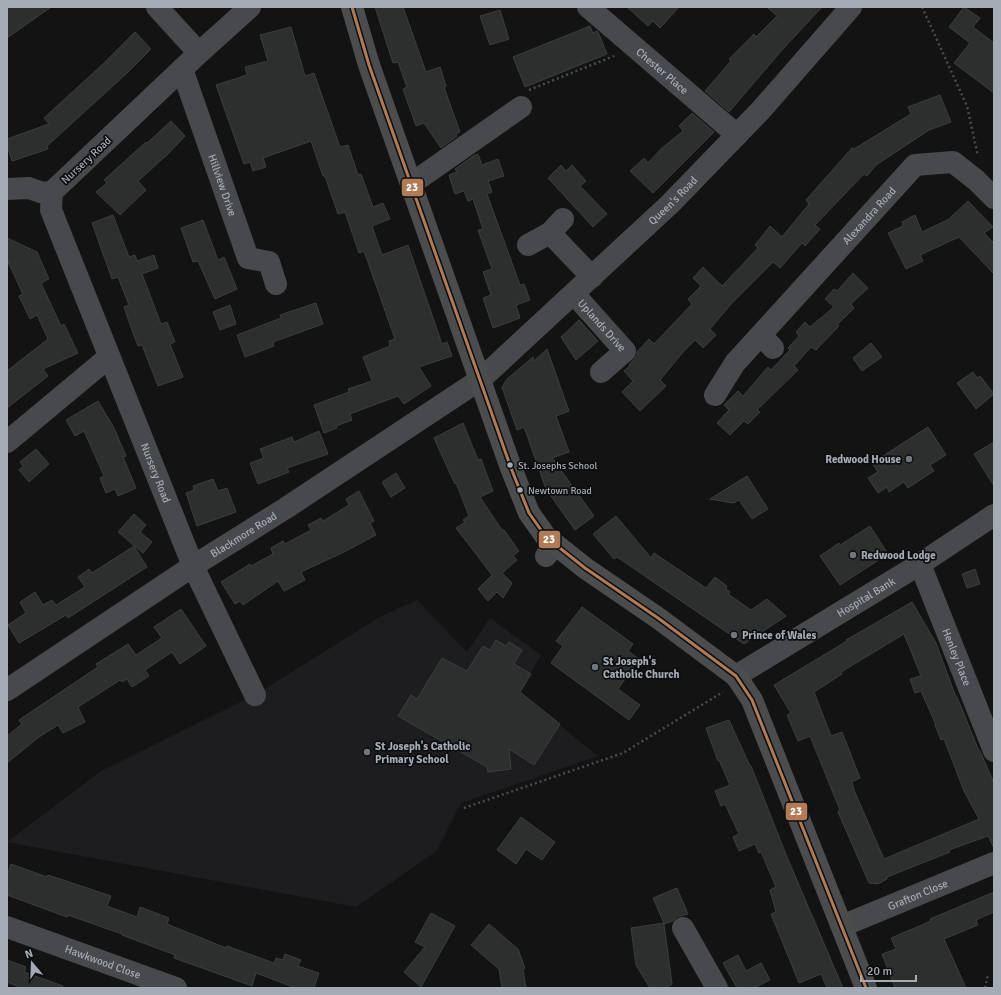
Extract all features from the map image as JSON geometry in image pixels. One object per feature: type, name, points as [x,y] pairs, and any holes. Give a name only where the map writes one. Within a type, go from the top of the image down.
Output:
[{"type":"main road","points":[[352,7],[369,65],[481,379],[511,468],[530,513],[546,537],[550,550],[585,568],[658,618],[738,679],[752,700],[866,988]]},
{"type":"street","points":[[157,7],[199,53]]},
{"type":"street","name":"Nursery Road","points":[[250,7],[199,53],[52,192],[51,210],[193,566],[255,695]]},
{"type":"street","name":"Chester Place","points":[[588,7],[737,135]]},
{"type":"street","name":"Queen's Road","points":[[481,379],[670,204],[761,110],[851,7]]},
{"type":"street","name":"Hillview Drive","points":[[182,69],[248,258],[269,262],[276,284]]},
{"type":"street","points":[[411,184],[521,107]]},
{"type":"street","name":"Alexandra Road","points":[[715,395],[735,363],[762,343],[916,165],[953,162],[988,192]]},
{"type":"street","points":[[7,189],[29,188],[43,193],[52,192]]},
{"type":"street","points":[[528,245],[556,226],[592,277]]},
{"type":"street","name":"Uplands Drive","points":[[574,294],[625,351],[601,372]]},
{"type":"street","points":[[7,442],[109,357]]},
{"type":"street","name":"Blackmore Road","points":[[7,690],[193,566],[286,508],[481,379]]},
{"type":"street","name":"Hospital Bank","points":[[738,679],[920,564],[994,515]]},
{"type":"street","name":"Henley Place","points":[[920,564],[994,751]]},
{"type":"street","name":"Grafton Close","points":[[842,926],[994,863]]},
{"type":"street","name":"Hawkwood Close","points":[[7,927],[176,988]]},
{"type":"street","points":[[683,928],[717,988]]},
{"type":"path","points":[[922,7],[967,106],[988,192]]},
{"type":"path","points":[[521,107],[526,91],[626,51],[634,46]]},
{"type":"path","points":[[464,808],[623,753],[738,679]]},
{"type":"path","points":[[985,988],[988,974]]},
{"type":"shaded area","name":"St Joseph's Catholic Primary School","points":[[417,600],[467,652],[490,618],[541,655],[520,692],[598,756],[461,803],[437,851],[356,907],[7,842],[101,771],[255,695],[378,618]]},
{"type":"building","points":[[7,7],[51,7],[7,38]]},
{"type":"building","points":[[375,7],[403,7],[426,72],[440,67],[446,86],[444,87],[460,132],[441,148],[424,123],[416,126],[403,89],[407,87],[398,62],[393,63]]},
{"type":"building","points":[[627,7],[679,7],[660,28],[653,21],[648,26]]},
{"type":"building","points":[[767,7],[822,7],[782,50],[729,112],[705,91],[731,61],[729,59],[754,34],[756,37],[777,16]]},
{"type":"building","points":[[964,7],[980,18],[973,27],[994,43],[994,93],[954,63],[970,43],[949,27]]},
{"type":"building","points":[[500,10],[509,39],[490,45],[480,16]]},
{"type":"building","points":[[590,26],[593,33],[598,32],[607,54],[525,87],[513,57]]},
{"type":"building","points":[[291,27],[305,76],[314,73],[340,147],[348,145],[358,175],[361,174],[373,207],[383,203],[390,219],[372,226],[382,255],[408,245],[442,344],[447,342],[452,356],[419,367],[431,386],[404,404],[398,396],[350,414],[352,420],[336,426],[337,428],[324,433],[314,405],[349,392],[348,389],[372,381],[363,357],[390,346],[389,341],[395,339],[364,251],[359,253],[345,212],[338,214],[311,141],[263,158],[266,167],[253,171],[250,162],[244,164],[216,85],[247,75],[245,67],[268,61],[260,35]]},
{"type":"building","points":[[135,32],[151,49],[47,146],[48,149],[12,161],[7,145],[7,139],[49,124],[44,118],[103,64]]},
{"type":"building","points":[[940,95],[951,122],[929,130],[876,165],[867,176],[864,174],[815,225],[820,229],[805,246],[802,243],[780,268],[773,262],[732,303],[710,329],[716,335],[703,348],[695,340],[684,351],[660,380],[666,386],[640,411],[622,392],[633,381],[624,371],[630,366],[629,365],[637,355],[637,352],[649,339],[654,344],[692,304],[688,299],[701,286],[693,278],[703,267],[722,286],[758,248],[755,245],[770,226],[782,237],[809,204],[806,200],[852,148],[854,149],[911,114],[908,107]]},
{"type":"building","points":[[692,113],[714,132],[653,193],[630,171],[644,158],[648,163],[662,148],[683,131],[679,126]]},
{"type":"building","points":[[171,121],[185,136],[168,154],[138,181],[146,190],[120,215],[96,192],[107,183],[104,180]]},
{"type":"building","points":[[478,154],[482,165],[498,159],[504,176],[488,181],[492,192],[487,194],[520,285],[524,284],[530,300],[516,305],[520,318],[493,328],[483,298],[491,295],[483,272],[492,269],[478,230],[483,229],[473,199],[468,201],[464,191],[455,194],[449,175],[457,172],[455,169]]},
{"type":"building","points":[[561,165],[566,171],[572,165],[586,181],[580,186],[607,214],[593,227],[548,178]]},
{"type":"building","points":[[968,201],[993,227],[984,233],[994,243],[994,274],[959,237],[920,255],[923,261],[906,269],[888,233],[903,226],[902,222],[915,215],[922,232],[949,219]]},
{"type":"building","points":[[113,215],[129,257],[135,255],[137,261],[154,255],[158,268],[142,274],[161,324],[167,322],[175,342],[170,344],[183,377],[158,386],[142,345],[138,346],[132,330],[124,307],[129,305],[118,277],[112,279],[92,223]]},
{"type":"building","points":[[203,220],[218,260],[224,257],[237,289],[215,299],[198,261],[193,262],[181,228]]},
{"type":"building","points":[[7,238],[37,252],[49,279],[41,283],[61,326],[64,324],[78,353],[43,369],[48,376],[7,408],[7,371],[48,339],[37,315],[30,319],[19,296],[23,294],[7,260]]},
{"type":"building","points":[[853,273],[868,288],[851,304],[854,308],[837,325],[839,326],[816,350],[811,347],[794,366],[798,370],[757,410],[760,412],[748,424],[744,421],[730,435],[717,423],[729,410],[724,405],[738,391],[743,396],[768,367],[771,370],[790,350],[788,348],[799,336],[796,332],[805,322],[810,327],[834,307],[825,299],[834,289],[837,291]]},
{"type":"building","points":[[316,303],[323,324],[273,342],[274,346],[245,357],[237,335],[281,318],[280,315]]},
{"type":"building","points":[[230,305],[236,324],[220,330],[213,312]]},
{"type":"building","points":[[579,320],[598,341],[576,360],[561,337]]},
{"type":"building","points":[[871,343],[882,357],[862,371],[853,358]]},
{"type":"building","points":[[547,349],[569,411],[556,416],[569,452],[552,458],[594,516],[575,530],[546,489],[524,427],[517,430],[502,387],[507,379],[533,357],[534,361]]},
{"type":"building","points":[[973,372],[977,378],[980,376],[994,394],[976,409],[957,383]]},
{"type":"building","points":[[98,401],[114,428],[126,456],[123,457],[136,488],[118,496],[115,489],[106,493],[100,478],[104,476],[84,431],[75,436],[66,420]]},
{"type":"building","points":[[463,423],[478,460],[481,459],[493,491],[480,497],[502,530],[504,530],[519,551],[513,556],[517,560],[502,573],[512,583],[503,598],[497,592],[488,601],[478,589],[492,575],[456,528],[465,522],[463,520],[469,516],[456,483],[455,484],[434,438]]},
{"type":"building","name":"Redwood House","points":[[928,427],[946,455],[930,465],[934,471],[908,488],[904,482],[889,492],[887,487],[878,493],[868,478],[878,472],[872,463]]},
{"type":"building","points":[[319,431],[328,454],[287,468],[289,472],[258,484],[250,463],[264,458],[260,449],[292,437],[294,442]]},
{"type":"building","points":[[994,442],[994,486],[974,454]]},
{"type":"building","points":[[36,449],[49,464],[29,482],[19,470],[23,466],[20,462]]},
{"type":"building","points":[[396,473],[405,488],[391,497],[382,482]]},
{"type":"building","points":[[747,476],[768,509],[752,519],[739,500],[733,503],[710,499]]},
{"type":"building","points":[[213,479],[218,491],[227,488],[236,512],[197,526],[186,493],[194,490],[193,486]]},
{"type":"building","points":[[359,491],[374,521],[370,523],[376,535],[301,572],[305,580],[284,591],[278,581],[243,605],[240,601],[235,604],[221,582],[250,564],[251,566],[273,554],[271,548],[283,541],[285,544],[311,530],[308,525],[321,518],[323,521],[349,505],[346,499]]},
{"type":"building","points":[[134,514],[146,525],[140,532],[152,542],[143,553],[118,532]]},
{"type":"building","points":[[616,516],[651,558],[654,553],[706,588],[715,577],[727,586],[726,589],[730,592],[728,594],[751,610],[767,599],[786,616],[744,644],[617,557],[614,559],[593,534]]},
{"type":"building","name":"Redwood Lodge","points":[[870,526],[888,554],[840,585],[820,556],[839,543],[840,545]]},
{"type":"building","points":[[134,546],[147,567],[68,618],[66,615],[19,643],[8,625],[26,613],[20,602],[35,592],[43,605],[52,600],[56,605],[85,587],[78,577],[89,569],[92,573]]},
{"type":"building","points":[[975,569],[980,584],[967,588],[962,574]]},
{"type":"building","points":[[912,602],[936,643],[956,697],[994,783],[994,848],[988,836],[949,850],[950,852],[887,877],[887,879],[878,884],[869,883],[838,812],[840,810],[810,736],[798,741],[787,715],[791,713],[774,685],[847,641],[846,640]],"holes":[[[904,634],[921,676],[910,679],[915,693],[921,691],[941,740],[944,739],[964,791],[979,819],[884,859],[854,790],[852,782],[860,778],[842,732],[831,736],[814,692],[842,674],[841,672]]]},
{"type":"building","name":"St Joseph's Catholic Church","points":[[582,607],[633,644],[628,651],[639,659],[618,689],[640,705],[629,720],[551,663],[563,646],[556,641]]},
{"type":"building","points":[[181,609],[206,646],[180,664],[172,652],[145,670],[149,676],[132,687],[127,679],[122,682],[120,680],[78,707],[85,722],[63,733],[58,725],[39,737],[7,763],[7,736],[22,724],[19,720],[98,667],[96,664],[128,644],[136,655],[162,638],[154,627]]},
{"type":"building","points":[[496,640],[506,646],[509,642],[522,650],[514,664],[531,674],[520,692],[560,724],[534,765],[509,749],[511,769],[488,772],[487,767],[398,716],[411,695],[417,699],[442,658],[467,671],[483,646],[490,650]]},
{"type":"building","points":[[729,720],[751,766],[787,857],[843,988],[827,988],[821,974],[799,983],[771,914],[776,912],[770,890],[776,887],[761,852],[759,853],[755,844],[739,851],[733,837],[739,834],[725,804],[721,806],[715,791],[730,785],[719,760],[718,761],[706,728]]},
{"type":"building","points":[[521,817],[555,842],[542,860],[526,849],[516,864],[497,850]]},
{"type":"building","points":[[11,864],[47,877],[48,875],[111,896],[107,906],[137,917],[140,907],[169,918],[167,924],[226,948],[227,946],[274,963],[276,958],[283,960],[285,954],[301,960],[298,966],[319,973],[314,988],[296,988],[256,973],[252,986],[174,958],[175,955],[122,934],[68,915],[67,917],[7,895],[7,876]]},
{"type":"building","points":[[677,888],[688,914],[677,917],[673,921],[664,924],[672,984],[666,988],[650,988],[636,965],[631,928],[664,923],[653,898]]},
{"type":"building","points":[[994,892],[994,912],[976,920],[978,925],[944,939],[966,988],[895,988],[882,954],[896,949],[891,938],[931,921],[930,919]]},
{"type":"building","points":[[431,913],[455,926],[421,987],[404,972],[425,947],[415,942]]},
{"type":"building","points":[[489,924],[518,949],[525,968],[523,970],[526,988],[502,988],[499,969],[471,945]]},
{"type":"building","points":[[738,955],[746,971],[761,963],[770,980],[754,988],[737,988],[723,963]]},
{"type":"building","points":[[7,960],[26,967],[24,972],[63,986],[62,988],[22,988],[7,982]]},
{"type":"transit line","name":"23","points":[[352,7],[369,65],[511,468],[529,513],[546,537],[585,568],[658,618],[736,676],[752,700],[866,988]]},
{"type":"place","name":"Redwood House","points":[[909,459]]},
{"type":"place","name":"St. Josephs School","points":[[510,465]]},
{"type":"place","name":"Newtown Road","points":[[520,490]]},
{"type":"place","name":"Redwood Lodge","points":[[853,555]]},
{"type":"place","name":"Prince of Wales","points":[[734,635]]},
{"type":"place","name":"St Joseph's Catholic Church","points":[[595,667]]},
{"type":"place","name":"St Joseph's Catholic Primary School","points":[[367,752]]}]
